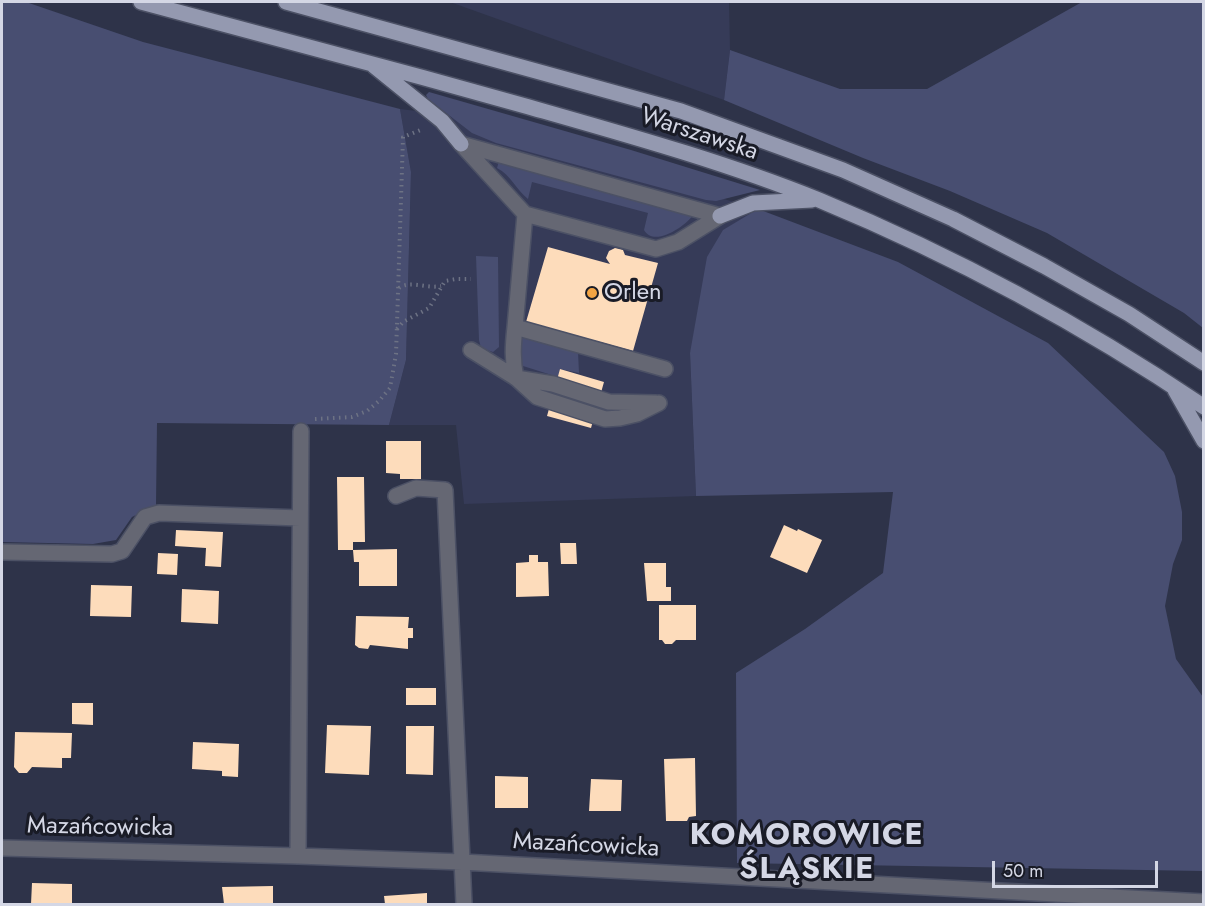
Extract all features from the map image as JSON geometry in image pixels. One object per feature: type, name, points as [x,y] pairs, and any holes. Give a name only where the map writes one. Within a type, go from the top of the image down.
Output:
[{"type":"main road","name":"Warszawska","points":[[141,2],[369,62],[635,137],[722,165],[818,200],[911,241],[1004,287],[1088,334],[1203,406]]},
{"type":"main road","name":"Warszawska","points":[[286,2],[681,111],[843,170],[953,219],[1044,266],[1129,314],[1203,363]]},
{"type":"main road","points":[[369,62],[442,122],[461,144]]},
{"type":"main road","points":[[720,216],[753,203],[818,200]]},
{"type":"main road","points":[[1172,385],[1203,441]]},
{"type":"street","points":[[461,144],[525,214],[656,249],[678,242],[720,216]]},
{"type":"street","points":[[461,144],[720,216]]},
{"type":"street","points":[[516,378],[513,347],[525,214]]},
{"type":"street","points":[[516,327],[665,369]]},
{"type":"street","points":[[471,350],[516,378],[537,397],[604,419],[637,414],[659,403]]},
{"type":"street","points":[[298,855],[301,431]]},
{"type":"street","points":[[396,496],[416,488],[445,490],[464,904]]},
{"type":"street","points":[[2,552],[112,554],[122,551],[145,517],[159,513],[300,518]]},
{"type":"street","name":"Mazańcowicka","points":[[2,848],[298,855],[462,862],[1203,902]]},
{"type":"path","points":[[301,431],[303,422],[312,419],[352,417],[367,411],[390,388],[396,354],[404,138],[442,122]]},
{"type":"path","points":[[397,330],[403,322],[429,308],[445,281],[471,279]]},
{"type":"path","points":[[398,288],[404,284],[426,287],[442,285]]},
{"type":"shaded area","points":[[2,2],[26,2],[143,42],[400,109],[411,172],[406,360],[389,425],[157,423],[156,505],[132,517],[116,540],[93,544],[2,542]]},
{"type":"shaded area","points":[[450,2],[729,2],[730,50],[724,100]]},
{"type":"shaded area","points":[[1082,2],[1203,2],[1203,328],[1184,313],[1047,233],[950,191],[863,158],[724,100],[730,50],[840,89],[927,89]]},
{"type":"shaded area","points":[[429,92],[760,190],[716,201],[706,200],[496,143],[472,133],[428,99],[426,95]]},
{"type":"shaded area","points":[[400,109],[483,119],[693,190],[758,209],[690,353],[696,496],[464,504],[456,425],[389,425],[406,360],[411,172]]},
{"type":"shaded area","points":[[499,161],[694,214],[677,229],[655,237],[644,230],[648,213],[532,182],[528,199],[497,168]]},
{"type":"shaded area","points":[[758,209],[898,262],[1048,343],[1164,452],[1175,476],[1182,512],[1182,540],[1173,564],[1165,606],[1176,659],[1203,697],[1203,871],[737,863],[736,673],[805,629],[883,573],[893,492],[696,496],[690,353],[707,257],[723,230]]},
{"type":"shaded area","points":[[476,256],[498,257],[499,347],[493,352],[481,348],[479,340]]},
{"type":"shaded area","points":[[519,336],[578,352],[579,373],[560,369],[558,377],[523,366],[520,362]]},
{"type":"building","name":"Orlen","points":[[548,247],[610,264],[606,258],[609,251],[615,248],[623,250],[625,255],[658,263],[633,351],[526,322]]},
{"type":"building","points":[[560,369],[604,382],[591,428],[547,416]]},
{"type":"building","points":[[386,441],[421,441],[421,479],[400,479],[400,474],[386,473]]},
{"type":"building","points":[[337,477],[364,477],[365,542],[353,542],[353,550],[338,550]]},
{"type":"building","points":[[784,525],[822,540],[807,573],[770,557]]},
{"type":"building","points":[[176,530],[223,532],[221,567],[205,566],[206,548],[175,546]]},
{"type":"building","points":[[560,543],[576,543],[577,564],[561,564]]},
{"type":"building","points":[[397,549],[397,586],[359,586],[359,562],[354,562],[353,550]]},
{"type":"building","points":[[158,553],[178,554],[177,575],[157,574]]},
{"type":"building","points":[[529,555],[538,555],[538,562],[548,562],[549,596],[516,597],[516,563],[529,562]]},
{"type":"building","points":[[644,563],[666,563],[666,587],[671,587],[671,601],[647,601]]},
{"type":"building","points":[[91,585],[132,586],[131,617],[90,616]]},
{"type":"building","points":[[182,589],[219,591],[218,624],[181,622]]},
{"type":"building","points":[[659,605],[696,605],[696,640],[676,640],[672,644],[665,644],[659,640]]},
{"type":"building","points":[[356,616],[409,617],[408,628],[413,628],[413,638],[408,638],[408,649],[370,645],[368,649],[359,648],[355,645]]},
{"type":"building","points":[[406,688],[436,688],[436,705],[406,705]]},
{"type":"building","points":[[72,703],[93,703],[93,725],[72,724]]},
{"type":"building","points":[[327,725],[371,726],[369,775],[325,773]]},
{"type":"building","points":[[406,726],[434,726],[433,775],[406,774]]},
{"type":"building","points":[[15,732],[72,733],[71,758],[62,758],[62,768],[32,767],[27,773],[19,773],[14,767]]},
{"type":"building","points":[[193,742],[239,744],[238,777],[222,776],[222,771],[192,769]]},
{"type":"building","points":[[695,758],[696,816],[689,817],[687,821],[666,821],[664,759]]},
{"type":"building","points":[[495,776],[528,777],[528,808],[495,808]]},
{"type":"building","points":[[591,779],[622,780],[621,811],[589,811]]},
{"type":"building","points":[[32,883],[72,884],[72,904],[31,904]]},
{"type":"building","points":[[273,886],[273,904],[224,904],[222,887]]},
{"type":"building","points":[[427,893],[427,904],[385,904],[384,896]]},
{"type":"place","name":"Orlen","points":[[592,293]]},
{"type":"district","name":"KOMOROWICE ŚLĄSKIE","points":[[807,854]]}]
